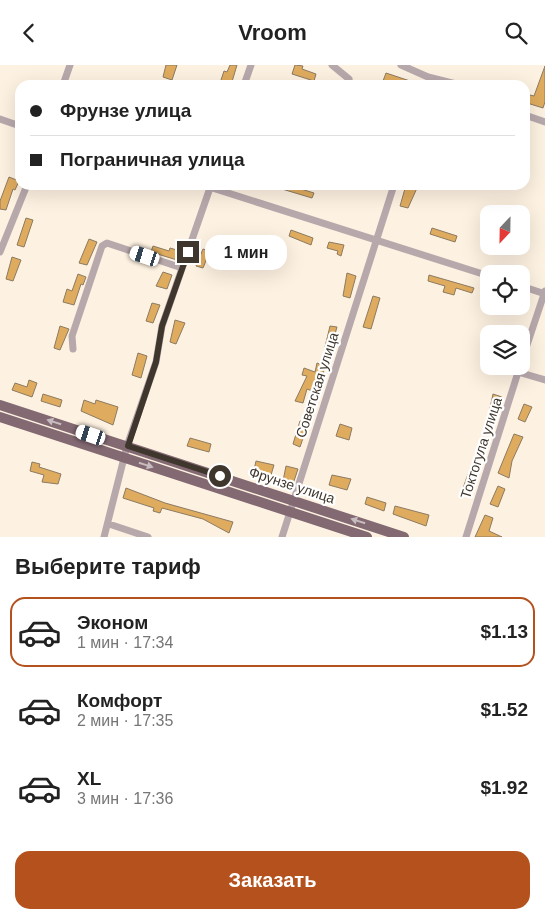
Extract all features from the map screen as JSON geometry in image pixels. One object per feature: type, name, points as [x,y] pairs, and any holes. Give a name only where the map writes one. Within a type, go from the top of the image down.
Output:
[{"type":"main road","name":"Фрунзе улица","points":[[0,405],[404,537]]},
{"type":"main road","name":"Фрунзе улица","points":[[0,417],[367,537]]},
{"type":"street","points":[[65,80],[70,65]]},
{"type":"street","points":[[246,80],[251,65]]},
{"type":"street","points":[[332,65],[349,79]]},
{"type":"street","points":[[401,65],[428,77],[440,80]]},
{"type":"street","points":[[530,117],[545,122]]},
{"type":"street","points":[[0,119],[15,124]]},
{"type":"street","points":[[0,252],[25,190]]},
{"type":"street","points":[[104,537],[109,524],[128,446],[156,362],[162,326],[207,190]]},
{"type":"street","points":[[220,190],[480,273]]},
{"type":"street","name":"Советская улица","points":[[282,537],[392,190]]},
{"type":"street","points":[[73,349],[72,336],[102,245],[107,243],[182,268]]},
{"type":"street","points":[[530,289],[545,293]]},
{"type":"street","name":"Токтогула улица","points":[[530,337],[545,293]]},
{"type":"street","points":[[530,372],[545,380]]},
{"type":"street","name":"Токтогула улица","points":[[466,537],[517,375]]},
{"type":"street","points":[[109,524],[148,537]]},
{"type":"building","points":[[166,65],[177,65],[172,80],[163,77]]},
{"type":"building","points":[[230,65],[237,65],[232,80],[221,80],[224,71],[227,72]]},
{"type":"building","points":[[295,65],[303,66],[302,69],[316,74],[314,80],[311,80],[292,74]]},
{"type":"building","points":[[545,66],[545,102],[543,108],[530,104],[530,95],[534,96]]},
{"type":"building","points":[[386,73],[407,80],[383,80]]},
{"type":"building","points":[[9,177],[15,179],[15,190],[13,189],[6,210],[0,209],[0,201]]},
{"type":"building","points":[[285,190],[304,190],[314,193],[312,198]]},
{"type":"building","points":[[405,190],[416,190],[408,208],[400,206]]},
{"type":"building","points":[[26,218],[33,220],[24,247],[17,245]]},
{"type":"building","points":[[432,228],[457,236],[455,242],[430,234]]},
{"type":"building","points":[[291,230],[313,238],[311,245],[289,236]]},
{"type":"building","points":[[89,239],[97,242],[87,265],[79,263]]},
{"type":"building","points":[[329,242],[344,245],[341,256],[337,254],[338,251],[327,248]]},
{"type":"building","points":[[153,246],[169,251],[170,248],[180,251],[177,260],[151,252]]},
{"type":"building","points":[[203,249],[210,251],[203,268],[196,266]]},
{"type":"building","points":[[12,257],[21,260],[13,281],[6,279]]},
{"type":"building","points":[[163,272],[172,275],[167,289],[156,286]]},
{"type":"building","points":[[347,273],[356,276],[350,298],[343,296]]},
{"type":"building","points":[[78,274],[86,277],[83,285],[81,284],[74,305],[63,302],[67,289],[72,291]]},
{"type":"building","points":[[429,275],[474,288],[472,293],[456,288],[454,295],[443,292],[445,286],[428,281]]},
{"type":"building","points":[[373,296],[380,298],[371,329],[363,327]]},
{"type":"building","points":[[152,303],[160,305],[153,323],[146,321]]},
{"type":"building","points":[[175,320],[185,323],[176,344],[170,342]]},
{"type":"building","points":[[60,326],[69,329],[60,350],[54,348]]},
{"type":"building","points":[[330,326],[337,327],[331,348],[325,347]]},
{"type":"building","points":[[138,353],[147,356],[141,378],[132,375]]},
{"type":"building","points":[[317,363],[325,366],[323,374],[325,374],[317,393],[307,389],[303,403],[295,401],[307,376],[302,375],[304,368],[315,372]]},
{"type":"building","points":[[29,380],[37,383],[32,397],[12,390],[15,383],[27,387]]},
{"type":"building","points":[[43,394],[62,400],[60,407],[41,401]]},
{"type":"building","points":[[493,394],[502,397],[498,416],[489,413]]},
{"type":"building","points":[[84,400],[95,404],[96,400],[118,407],[113,425],[81,411]]},
{"type":"building","points":[[524,404],[532,407],[525,422],[518,419]]},
{"type":"building","points":[[300,421],[308,424],[300,447],[293,444]]},
{"type":"building","points":[[340,424],[352,428],[349,440],[336,436]]},
{"type":"building","points":[[514,434],[523,437],[512,461],[509,478],[498,473]]},
{"type":"building","points":[[190,438],[211,444],[209,452],[187,446]]},
{"type":"building","points":[[256,461],[274,465],[271,475],[254,470]]},
{"type":"building","points":[[32,462],[40,464],[39,467],[61,474],[58,484],[42,482],[44,475],[30,471]]},
{"type":"building","points":[[286,466],[298,469],[293,484],[283,481]]},
{"type":"building","points":[[468,474],[475,476],[469,496],[461,494]]},
{"type":"building","points":[[332,475],[351,479],[347,490],[329,485]]},
{"type":"building","points":[[498,486],[505,489],[498,507],[490,504]]},
{"type":"building","points":[[126,488],[165,503],[233,522],[229,533],[203,519],[162,508],[160,513],[153,511],[154,508],[123,498]]},
{"type":"building","points":[[367,497],[386,503],[384,511],[365,504]]},
{"type":"building","points":[[395,506],[429,515],[426,526],[393,514]]},
{"type":"building","points":[[485,515],[493,518],[489,531],[502,537],[475,537]]},
{"type":"route","points":[[188,252],[162,326],[156,362],[128,446],[220,476]]}]
